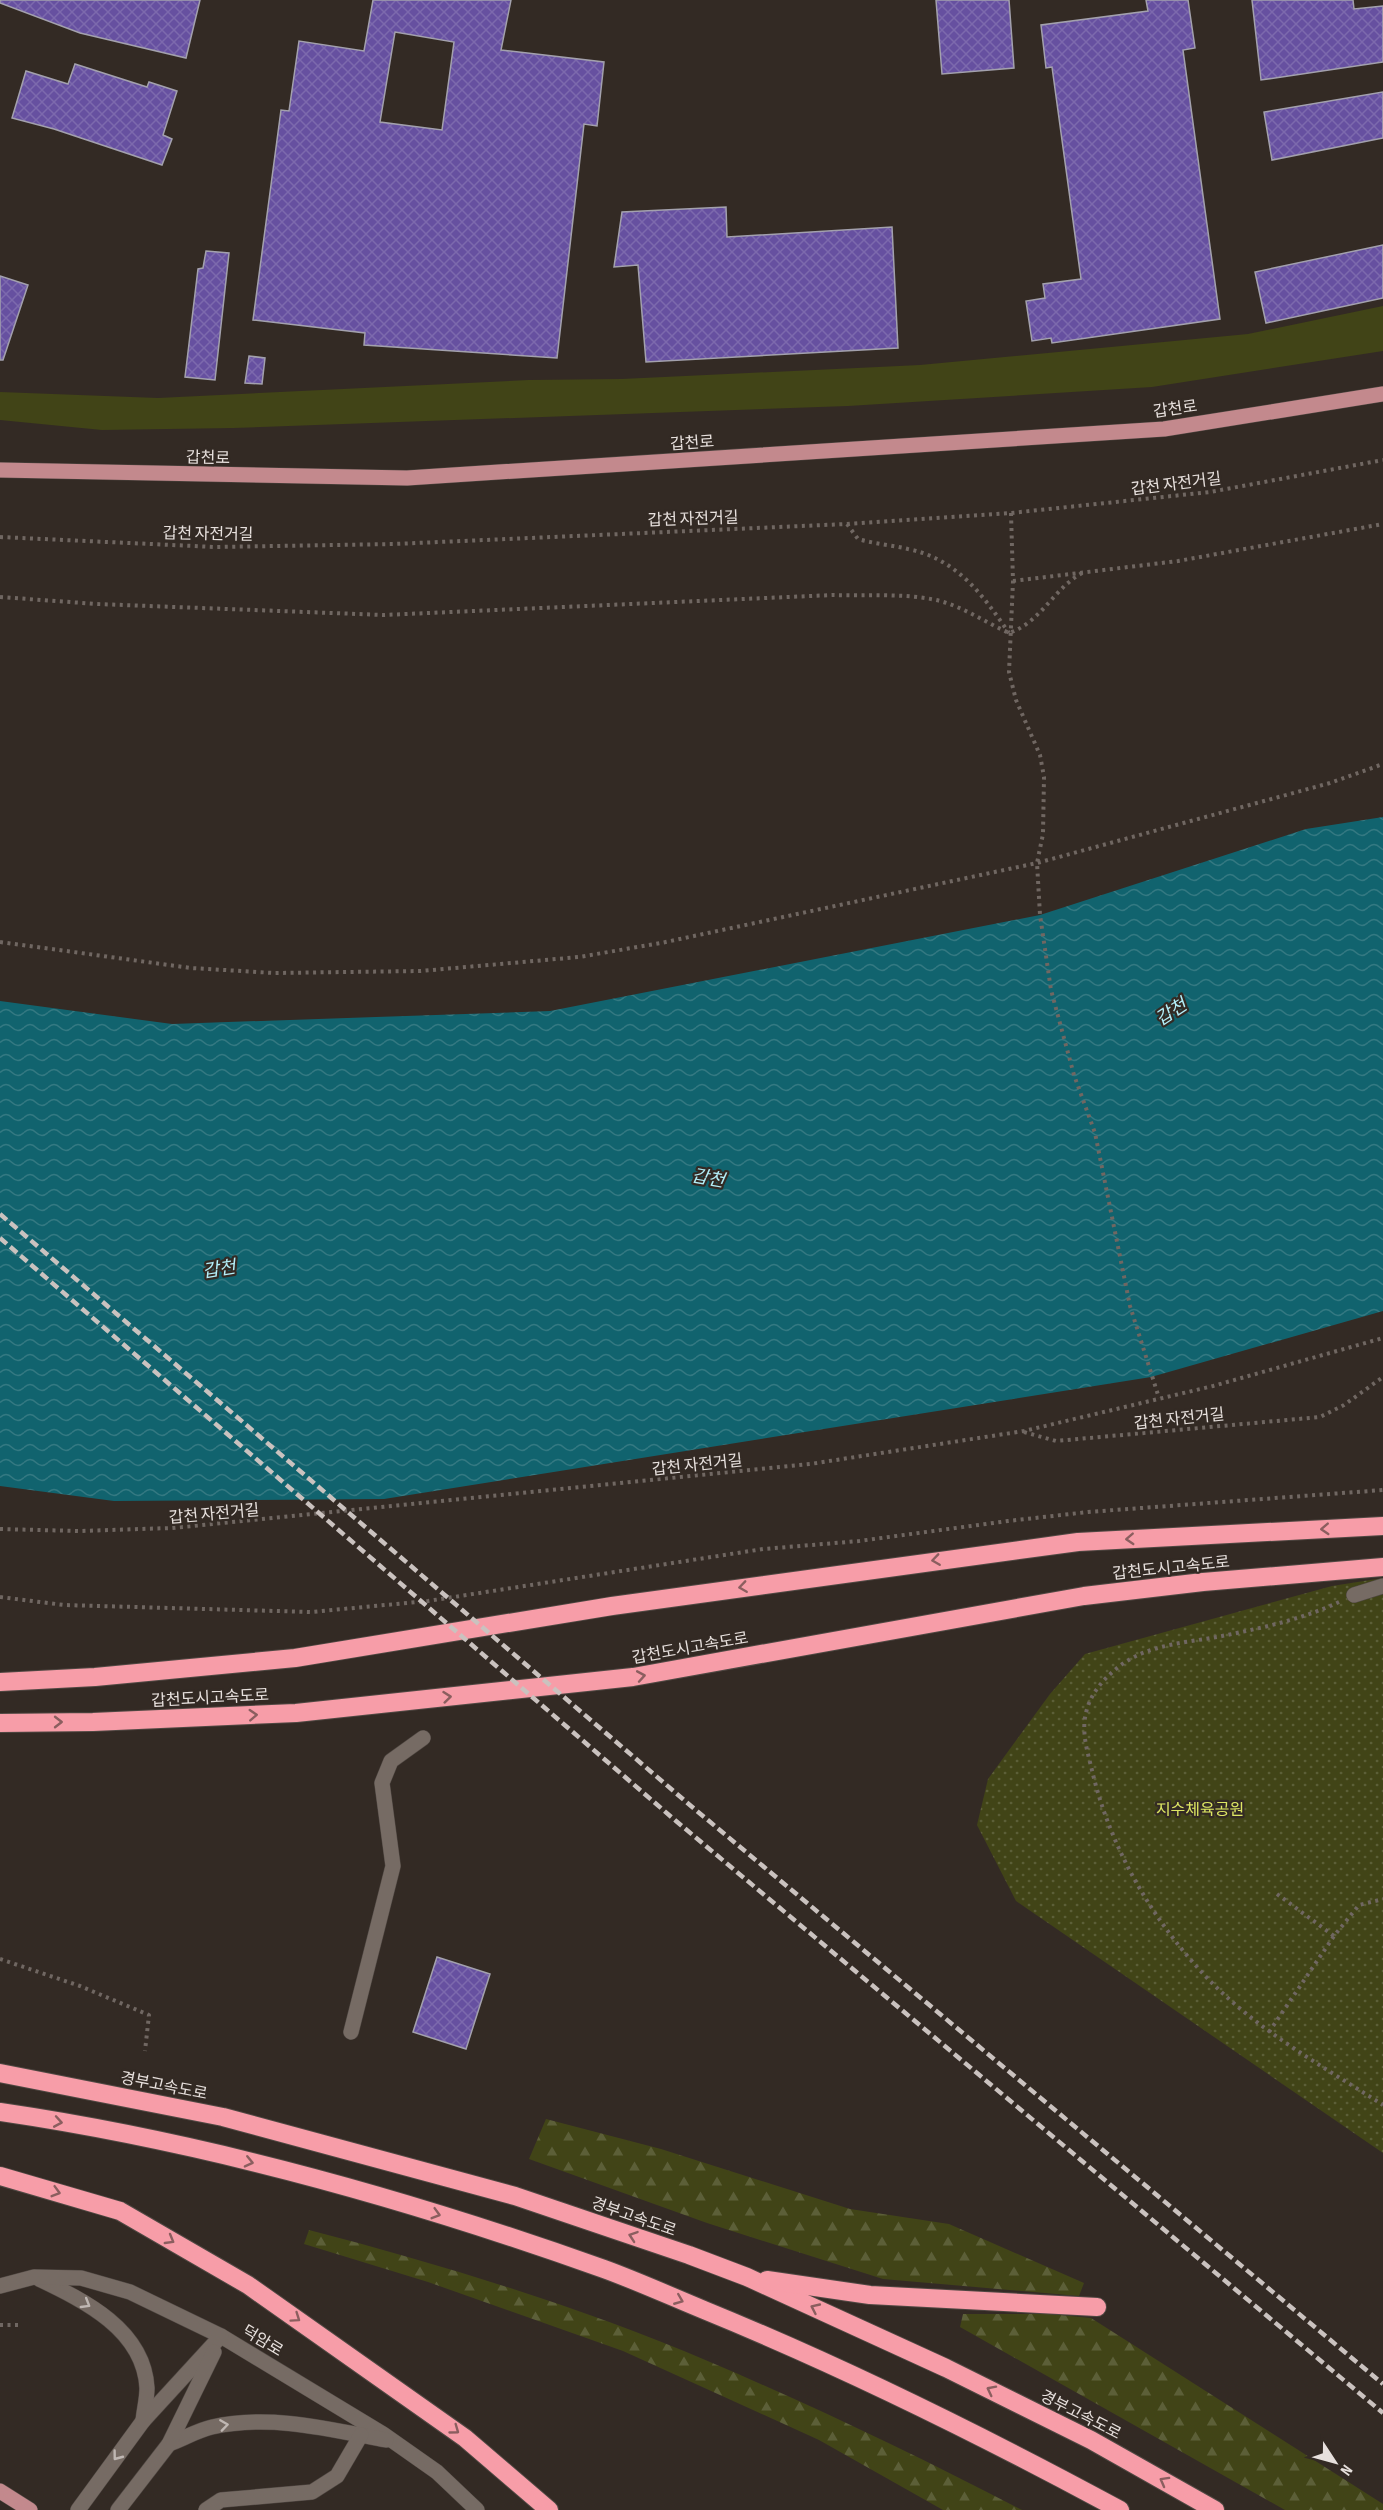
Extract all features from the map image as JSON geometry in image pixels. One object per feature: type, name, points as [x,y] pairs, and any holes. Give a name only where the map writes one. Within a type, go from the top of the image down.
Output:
[{"type":"highway","name":"갑천도시고속도로","points":[[0,1682],[94,1677],[295,1658],[612,1606],[1078,1542],[1383,1526]]},
{"type":"highway","name":"갑천도시고속도로","points":[[0,1723],[93,1722],[296,1713],[633,1677],[1084,1596],[1203,1582],[1383,1567]]},
{"type":"highway","name":"경부고속도로","points":[[0,2073],[223,2116],[504,2193],[747,2277],[946,2368],[1029,2409],[1091,2440],[1215,2510]]},
{"type":"highway","points":[[0,2112],[126,2134],[254,2163],[451,2218],[606,2270],[773,2338],[1001,2445],[1120,2510]]},
{"type":"highway","points":[[0,2176],[120,2211],[248,2285],[465,2438],[549,2510]]},
{"type":"highway","points":[[747,2277],[870,2295],[1097,2307]]},
{"type":"main road","name":"갑천로","points":[[0,470],[407,478],[1164,429],[1383,394]]},
{"type":"main road","points":[[0,2491],[30,2510]]},
{"type":"street","points":[[1354,1595],[1383,1586]]},
{"type":"street","points":[[351,2032],[393,1866],[382,1783],[391,1761],[423,1738]]},
{"type":"street","points":[[34,2277],[77,2299],[120,2329],[140,2357],[147,2388],[143,2421]]},
{"type":"street","name":"덕암로","points":[[0,2286],[34,2277],[81,2278],[130,2292],[221,2336],[393,2441],[437,2472],[477,2510]]},
{"type":"street","points":[[78,2510],[143,2421],[221,2336]]},
{"type":"street","points":[[119,2509],[169,2444],[221,2336]]},
{"type":"street","points":[[169,2444],[210,2427],[257,2421],[328,2428],[393,2441]]},
{"type":"street","points":[[206,2510],[221,2500],[312,2492],[337,2476],[361,2435]]},
{"type":"path","name":"갑천 자전거길","points":[[0,537],[215,547],[394,544],[847,524],[1011,513],[1210,492],[1383,460]]},
{"type":"path","points":[[1011,513],[1013,581],[1009,672],[1016,700],[1040,755],[1044,777],[1043,834],[1037,863],[1040,915],[1051,990],[1074,1075],[1095,1133],[1130,1306],[1159,1398]]},
{"type":"path","points":[[847,524],[858,539],[908,548],[950,565],[983,596],[1009,633]]},
{"type":"path","points":[[1013,581],[1178,561],[1383,524]]},
{"type":"path","points":[[1009,633],[1035,619],[1073,578],[1084,572]]},
{"type":"path","points":[[0,597],[97,604],[384,615],[833,595],[886,596],[936,600],[968,612],[1009,633]]},
{"type":"path","points":[[0,942],[158,964],[274,973],[421,971],[579,957],[661,943],[1037,863],[1330,783],[1383,764]]},
{"type":"path","points":[[1024,1431],[1213,1386],[1383,1338]]},
{"type":"path","name":"갑천 자전거길","points":[[0,1529],[80,1531],[172,1528],[305,1517],[810,1464],[1024,1431],[1056,1441],[1320,1417],[1344,1405],[1383,1377]]},
{"type":"path","points":[[0,1597],[64,1605],[311,1612],[428,1601],[763,1549],[859,1542],[1008,1521],[1088,1512],[1383,1490]]},
{"type":"path","points":[[1354,1595],[1315,1614],[1225,1636],[1157,1648],[1134,1656],[1095,1689],[1087,1709],[1084,1737],[1095,1785],[1118,1848],[1136,1884],[1170,1934],[1210,1981],[1269,2032],[1383,2105]]},
{"type":"path","points":[[1277,1894],[1334,1936]]},
{"type":"path","points":[[1269,2032],[1334,1936],[1359,1905],[1383,1899]]},
{"type":"path","points":[[0,1959],[80,1986],[149,2015],[145,2051]]},
{"type":"path","points":[[0,2325],[19,2325]]},
{"type":"green space","points":[[1383,306],[1383,351],[1152,387],[848,406],[233,428],[102,430],[0,420],[0,392],[158,398],[529,380],[622,379],[920,365],[1248,334]]},
{"type":"green space","name":"지수체육공원","points":[[1383,1578],[1383,2153],[1016,1901],[977,1825],[988,1779],[1050,1694],[1085,1654],[1332,1586]]},
{"type":"green space","points":[[546,2119],[661,2149],[850,2209],[949,2224],[1084,2283],[1079,2296],[883,2279],[707,2223],[529,2159]]},
{"type":"green space","points":[[309,2230],[512,2288],[661,2342],[828,2415],[1022,2510],[943,2510],[819,2440],[623,2351],[428,2282],[304,2244]]},
{"type":"green space","points":[[963,2314],[1050,2314],[1091,2318],[1383,2504],[1383,2510],[1285,2510],[960,2327]]},
{"type":"water","name":"갑천","points":[[1383,817],[1383,1311],[1151,1377],[384,1499],[114,1501],[0,1486],[0,1001],[172,1024],[550,1011],[1040,915],[1306,829]]},
{"type":"building","points":[[0,0],[200,0],[186,58],[80,33],[0,3]]},
{"type":"building","points":[[373,0],[511,0],[501,50],[604,62],[597,126],[584,124],[557,358],[364,345],[365,333],[253,320],[281,110],[289,111],[299,41],[364,51]],"holes":[[[395,32],[454,42],[442,130],[380,122]]]},
{"type":"building","points":[[936,0],[1009,0],[1014,68],[942,74]]},
{"type":"building","points":[[1146,0],[1188,0],[1195,48],[1183,50],[1220,319],[1052,343],[1051,338],[1032,341],[1026,301],[1045,298],[1043,284],[1081,279],[1052,67],[1046,68],[1041,25],[1148,11]]},
{"type":"building","points":[[1252,0],[1353,0],[1354,9],[1383,6],[1383,62],[1261,80]]},
{"type":"building","points":[[75,64],[147,87],[149,82],[177,91],[163,135],[172,139],[162,165],[54,129],[12,118],[26,71],[68,84]]},
{"type":"building","points":[[1383,92],[1383,138],[1272,160],[1264,112]]},
{"type":"building","points":[[726,207],[727,237],[892,227],[898,348],[646,362],[638,265],[614,267],[622,212]]},
{"type":"building","points":[[1383,245],[1383,298],[1266,323],[1255,272]]},
{"type":"building","points":[[206,251],[229,253],[215,380],[185,377],[198,269],[203,268]]},
{"type":"building","points":[[0,276],[28,285],[3,360],[0,360]]},
{"type":"building","points":[[249,356],[265,358],[262,384],[245,383]]},
{"type":"building","points":[[437,1957],[490,1974],[466,2049],[413,2032]]},
{"type":"railway","points":[[0,1214],[691,1806],[1383,2384]]},
{"type":"railway","points":[[0,1238],[676,1821],[1383,2413]]}]
